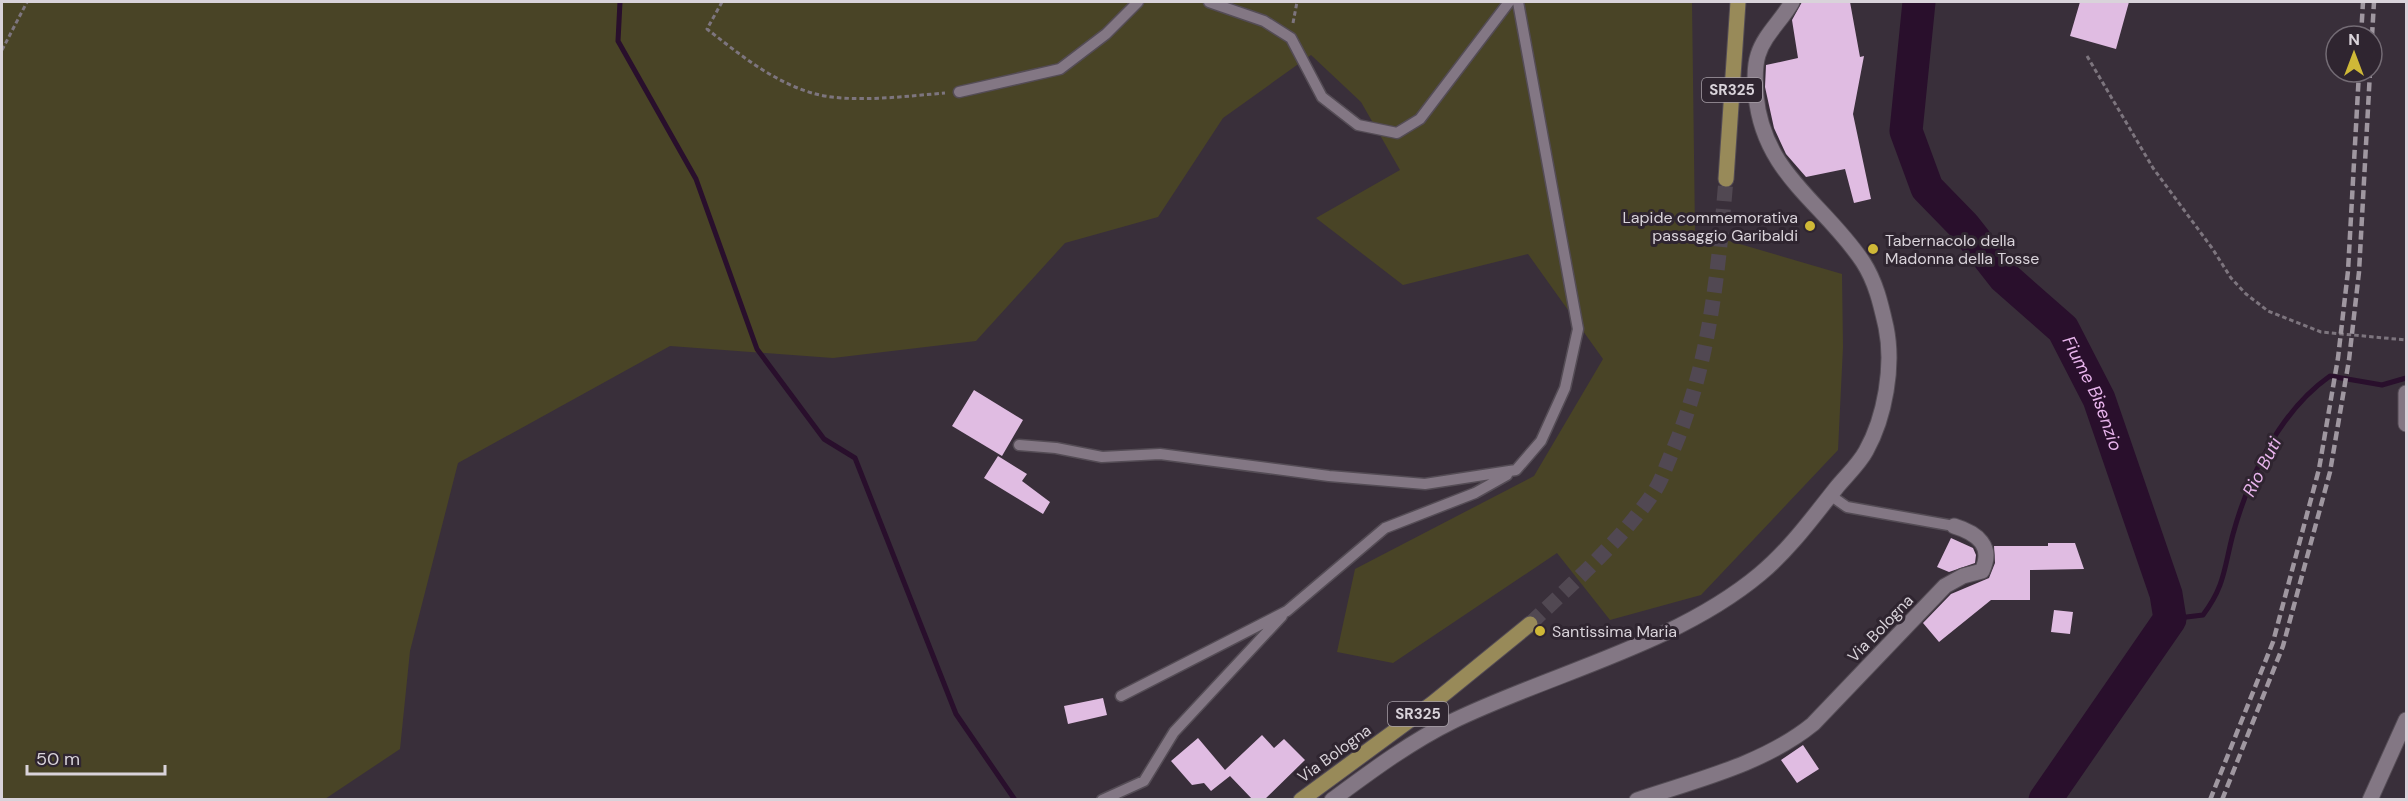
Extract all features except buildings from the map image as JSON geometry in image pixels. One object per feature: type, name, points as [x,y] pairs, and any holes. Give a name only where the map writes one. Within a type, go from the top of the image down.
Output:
[{"type":"main road","name":"SR325","points":[[1726,179],[1738,2]]},
{"type":"main road","name":"Via Bologna","points":[[1301,800],[1434,703],[1530,624]]},
{"type":"street","points":[[1332,800],[1412,744],[1450,723],[1674,627],[1732,595],[1761,573],[1792,543],[1866,451],[1880,415],[1888,377],[1888,338],[1879,294],[1864,264],[1781,167],[1766,138],[1757,101],[1755,78],[1758,54],[1792,2]]},
{"type":"street","points":[[2406,393],[2406,424]]},
{"type":"street","name":"Via Bologna","points":[[1637,800],[1772,751],[1794,740],[1813,724],[1946,586],[1963,576],[1982,570],[1987,556],[1985,545],[1978,537],[1954,526]]},
{"type":"street","points":[[2370,800],[2406,720]]},
{"type":"lane","points":[[958,92],[1060,69],[1106,34],[1138,2]]},
{"type":"lane","points":[[1209,2],[1264,21],[1291,38],[1322,97],[1358,125],[1397,133],[1420,119],[1509,2]]},
{"type":"lane","points":[[1102,800],[1144,781],[1174,732],[1287,611],[1385,528],[1475,493],[1515,470],[1541,441],[1565,388],[1578,329],[1518,2]]},
{"type":"lane","points":[[1019,445],[1056,448],[1102,457],[1160,454],[1329,476],[1425,484],[1515,470]]},
{"type":"lane","name":"Via Bologna","points":[[1830,495],[1846,507],[1954,526]]},
{"type":"lane","points":[[1121,696],[1287,611]]},
{"type":"path","points":[[2,50],[27,2]]},
{"type":"path","points":[[722,2],[707,29],[751,64],[813,93],[873,99],[958,92]]},
{"type":"path","points":[[1291,38],[1297,2]]},
{"type":"path","points":[[2087,56],[2152,168],[2212,248],[2231,278],[2246,294],[2268,311],[2321,332],[2406,340]]},
{"type":"shaded area","points":[[2,2],[1692,2],[1695,231],[1842,274],[1843,347],[1838,450],[1701,595],[1610,620],[1557,553],[1393,663],[1337,652],[1355,569],[1534,476],[1603,359],[1528,254],[1403,285],[1316,218],[1400,170],[1361,102],[1311,55],[1223,118],[1158,217],[1065,243],[976,341],[833,358],[670,346],[458,463],[410,651],[400,749],[325,799],[2,800]]},
{"type":"waterway","points":[[620,2],[618,41],[696,179],[757,349],[824,439],[855,458],[956,714],[1015,800]]},
{"type":"waterway","name":"Fiume Bisenzio","points":[[1919,2],[1906,131],[1927,188],[1964,226],[2004,277],[2063,329],[2099,399],[2166,594],[2170,619],[2045,800]]},
{"type":"waterway","name":"Rio Buti","points":[[2170,619],[2203,615],[2210,605],[2220,586],[2240,512],[2258,468],[2282,426],[2312,390],[2330,376],[2382,385],[2406,378]]},
{"type":"tunnel","points":[[1530,624],[1611,545],[1641,510],[1662,477],[1686,417],[1704,351],[1720,249],[1726,179]]},
{"type":"railway","points":[[2362,24],[2363,2]]},
{"type":"railway","points":[[2373,24],[2374,2]]},
{"type":"railway","points":[[2210,800],[2273,642],[2319,469],[2338,358],[2348,271],[2358,84]]},
{"type":"railway","points":[[2222,800],[2283,646],[2330,472],[2349,360],[2359,272],[2369,84]]},
{"type":"place","name":"Lapide commemorativa passaggio Garibaldi","points":[[1810,226]]},
{"type":"place","name":"Tabernacolo della Madonna della Tosse","points":[[1873,249]]},
{"type":"place","name":"Santissima Maria","points":[[1540,631]]}]
